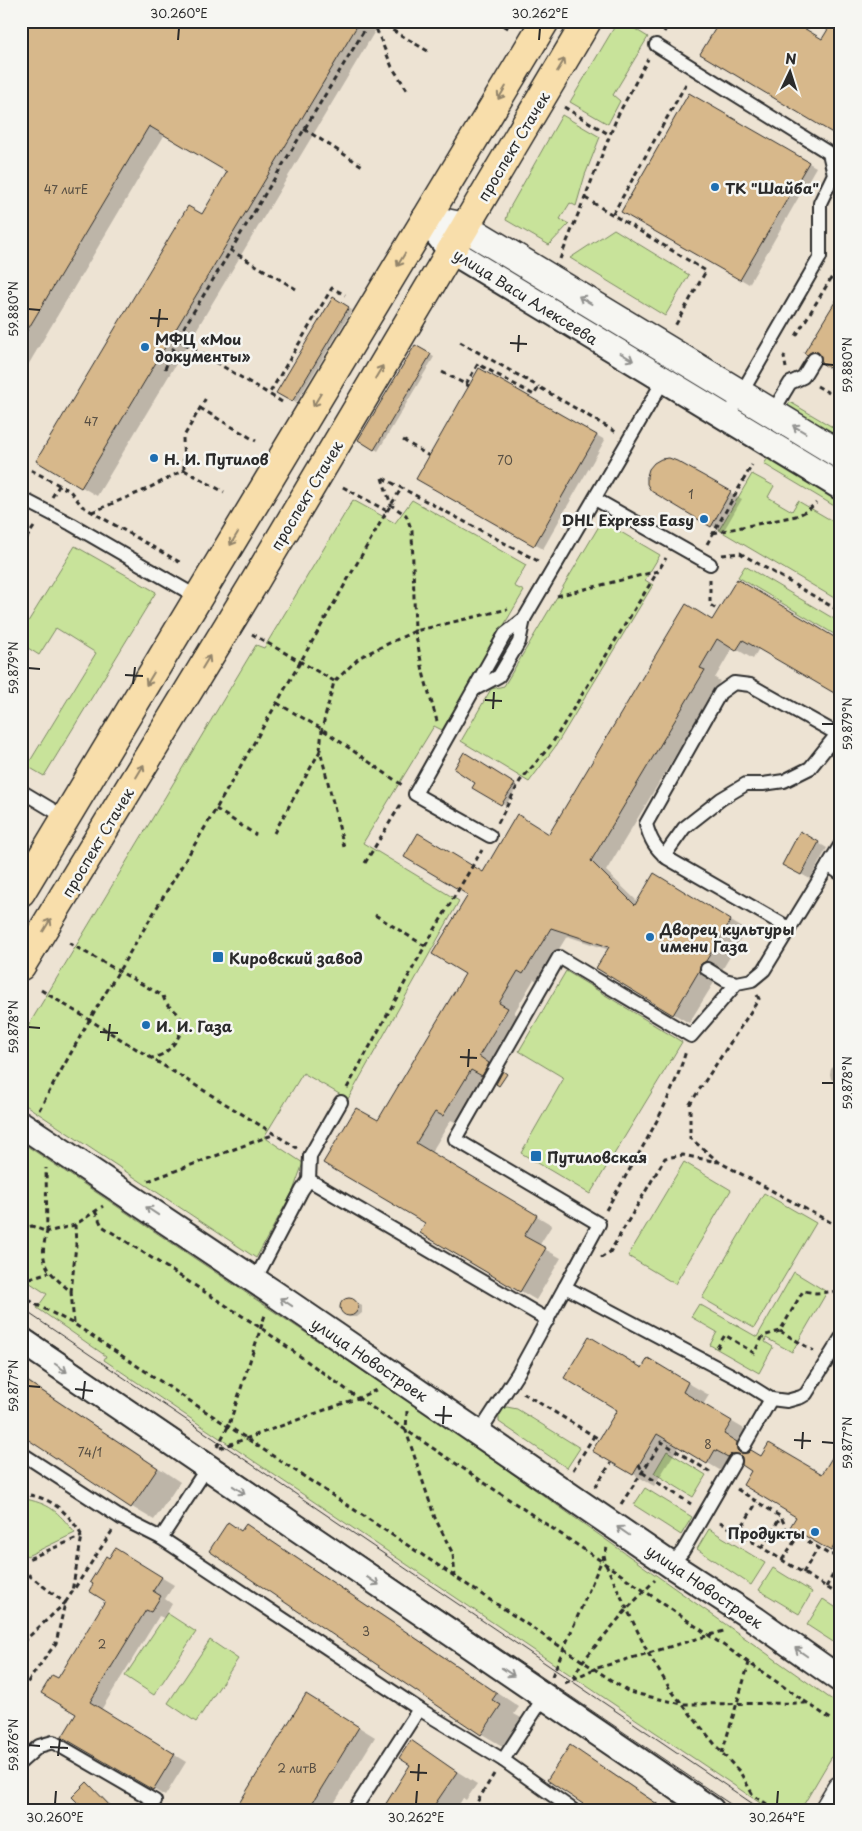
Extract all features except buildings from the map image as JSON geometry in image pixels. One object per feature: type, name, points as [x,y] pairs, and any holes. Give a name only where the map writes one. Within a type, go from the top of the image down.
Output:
[{"type":"main road","points":[[21,892],[545,21]]},
{"type":"main road","name":"проспект Стачек","points":[[21,966],[251,588],[587,21]]},
{"type":"street","name":"улица Васи Алексеева","points":[[426,219],[465,227],[841,455]]},
{"type":"street","name":"улица Васи Алексеева","points":[[426,219],[450,250],[841,487]]},
{"type":"street","name":"улица Новостроек","points":[[31,1130],[255,1280],[671,1565],[756,1620],[841,1680]]},
{"type":"street","points":[[21,1340],[212,1458],[544,1697],[711,1810]]},
{"type":"street","points":[[829,1810],[841,1790]]},
{"type":"lane","points":[[656,45],[829,153],[834,174],[820,203],[820,257],[727,418]]},
{"type":"lane","points":[[490,836],[412,792],[440,751],[505,634],[524,619],[678,356]]},
{"type":"lane","points":[[772,413],[790,383],[802,377],[814,359]]},
{"type":"lane","points":[[21,498],[71,524],[199,598]]},
{"type":"lane","points":[[595,499],[705,560]]},
{"type":"lane","points":[[664,856],[684,828],[721,799],[746,784],[784,781],[810,768],[839,735],[750,685],[734,683],[720,694],[646,824],[650,838],[657,850],[664,856],[789,928]]},
{"type":"lane","points":[[21,791],[66,818]]},
{"type":"lane","points":[[707,969],[725,980],[737,983],[752,980],[764,970],[841,844]]},
{"type":"lane","points":[[828,865],[841,874]]},
{"type":"lane","points":[[479,1433],[510,1386],[548,1320],[599,1224],[455,1139],[560,957],[691,1036],[737,983]]},
{"type":"lane","points":[[255,1280],[309,1180],[310,1156],[341,1102]]},
{"type":"lane","points":[[309,1180],[548,1320]]},
{"type":"lane","points":[[565,1287],[709,1363],[771,1399],[787,1401],[801,1398],[806,1394],[841,1338]]},
{"type":"lane","points":[[744,1446],[771,1399]]},
{"type":"lane","points":[[21,1453],[121,1518],[161,1538],[419,1709],[503,1760],[573,1810]]},
{"type":"lane","points":[[161,1538],[212,1458]]},
{"type":"lane","points":[[671,1565],[683,1551],[706,1514],[735,1462]]},
{"type":"lane","points":[[503,1760],[544,1697]]},
{"type":"lane","points":[[354,1810],[419,1709]]},
{"type":"lane","points":[[25,1758],[39,1746],[53,1742],[155,1801]]},
{"type":"path","points":[[371,21],[392,66],[408,91]]},
{"type":"path","points":[[165,369],[177,339],[371,21]]},
{"type":"path","points":[[377,21],[431,53]]},
{"type":"path","points":[[496,21],[510,29]]},
{"type":"path","points":[[560,259],[618,115],[670,21]]},
{"type":"path","points":[[613,214],[694,68]]},
{"type":"path","points":[[568,110],[610,135]]},
{"type":"path","points":[[304,129],[364,167]]},
{"type":"path","points":[[584,198],[706,271],[674,327]]},
{"type":"path","points":[[230,250],[296,289]]},
{"type":"path","points":[[793,342],[841,262]]},
{"type":"path","points":[[269,394],[332,288],[345,295]]},
{"type":"path","points":[[177,339],[282,402]]},
{"type":"path","points":[[460,342],[628,440]]},
{"type":"path","points":[[788,350],[784,358],[786,367],[841,400]]},
{"type":"path","points":[[442,372],[467,385],[478,364],[534,395],[539,387]]},
{"type":"path","points":[[184,470],[183,438],[207,396]]},
{"type":"path","points":[[200,408],[256,441]]},
{"type":"path","points":[[403,440],[429,456]]},
{"type":"path","points":[[718,610],[710,606],[705,560],[713,533],[752,465]]},
{"type":"path","points":[[31,470],[70,491],[82,506],[181,563]]},
{"type":"path","points":[[184,470],[224,492]]},
{"type":"path","points":[[92,512],[145,490],[184,470]]},
{"type":"path","points":[[440,751],[438,723],[424,676],[415,631],[412,531],[406,515],[390,505],[382,478],[534,559],[552,571]]},
{"type":"path","points":[[53,496],[59,486]]},
{"type":"path","points":[[342,486],[387,512]]},
{"type":"path","points":[[71,1292],[49,1272],[43,1257],[43,1245],[47,1232],[31,1130],[90,1019],[216,809],[299,661],[401,489]]},
{"type":"path","points":[[713,533],[796,516],[807,511],[816,503]]},
{"type":"path","points":[[344,847],[320,750],[322,729],[334,682],[360,657],[415,631],[658,571],[675,544]]},
{"type":"path","points":[[705,560],[740,553],[841,612]]},
{"type":"path","points":[[836,635],[841,628]]},
{"type":"path","points":[[252,634],[334,682]]},
{"type":"path","points":[[277,703],[322,729],[412,792],[365,862]]},
{"type":"path","points":[[274,833],[320,750]]},
{"type":"path","points":[[216,809],[256,836]]},
{"type":"path","points":[[374,915],[425,946]]},
{"type":"path","points":[[70,943],[163,996],[166,1005],[179,1014],[182,1024],[181,1032],[174,1043],[162,1054],[152,1058]]},
{"type":"path","points":[[752,980],[759,999],[690,1104],[690,1138],[718,1162],[841,1228]]},
{"type":"path","points":[[41,990],[310,1156]]},
{"type":"path","points":[[599,1224],[660,1114],[682,1064],[691,1036]]},
{"type":"path","points":[[21,1228],[32,1226],[47,1232],[75,1225],[125,1192],[153,1179],[275,1134]]},
{"type":"path","points":[[595,1263],[610,1252],[665,1158],[683,1155],[718,1162]]},
{"type":"path","points":[[95,1211],[102,1226],[261,1328],[406,1431],[601,1561],[832,1720],[841,1721]]},
{"type":"path","points":[[74,1324],[71,1292],[76,1245],[75,1225]]},
{"type":"path","points":[[21,1281],[49,1272]]},
{"type":"path","points":[[709,1363],[724,1335],[754,1353],[764,1336],[780,1331],[803,1291],[816,1293],[841,1291]]},
{"type":"path","points":[[21,1294],[35,1304],[74,1324],[629,1692],[682,1704],[808,1703]]},
{"type":"path","points":[[222,1439],[267,1307]]},
{"type":"path","points":[[780,1331],[828,1359]]},
{"type":"path","points":[[212,1458],[248,1439],[385,1386],[403,1382],[407,1399],[406,1431],[435,1518],[453,1554],[455,1577]]},
{"type":"path","points":[[510,1386],[599,1439]]},
{"type":"path","points":[[569,1476],[594,1436]]},
{"type":"path","points":[[592,1491],[612,1462]]},
{"type":"path","points":[[639,1464],[642,1473],[841,1596]]},
{"type":"path","points":[[21,1494],[43,1499],[60,1508],[74,1523],[82,1536],[71,1595]]},
{"type":"path","points":[[738,1533],[758,1502]]},
{"type":"path","points":[[762,1548],[781,1517]]},
{"type":"path","points":[[25,1758],[21,1644],[65,1604],[121,1518]]},
{"type":"path","points":[[544,1697],[617,1527]]},
{"type":"path","points":[[21,1562],[82,1536]]},
{"type":"path","points":[[782,1560],[798,1536]]},
{"type":"path","points":[[803,1573],[818,1548]]},
{"type":"path","points":[[604,1555],[606,1565],[626,1609],[648,1653],[670,1689],[722,1753],[740,1772],[753,1795],[776,1810]]},
{"type":"path","points":[[826,1587],[841,1561]]},
{"type":"path","points":[[572,1679],[582,1662],[626,1609],[643,1590],[671,1565]]},
{"type":"path","points":[[21,1569],[65,1604]]},
{"type":"path","points":[[23,1687],[56,1643],[65,1604]]},
{"type":"path","points":[[544,1697],[572,1679],[594,1669],[710,1636],[756,1620]]},
{"type":"path","points":[[722,1753],[749,1663]]},
{"type":"path","points":[[495,1773],[473,1810],[497,1806],[540,1808],[562,1802]]},
{"type":"green space","points":[[618,21],[622,21],[648,37],[613,95],[620,101],[608,124],[570,102]]},
{"type":"green space","points":[[562,115],[600,137],[585,175],[576,206],[570,203],[560,219],[569,224],[549,245],[506,220],[509,209]]},
{"type":"green space","points":[[614,229],[689,275],[665,316],[570,258]]},
{"type":"green space","points":[[790,402],[841,432],[841,443],[785,410]]},
{"type":"green space","points":[[768,458],[841,501],[841,510],[764,464]]},
{"type":"green space","points":[[752,474],[774,486],[768,497],[792,511],[798,501],[841,526],[841,602],[719,530]]},
{"type":"green space","points":[[353,500],[395,523],[412,500],[526,565],[514,586],[524,591],[442,730],[434,726],[363,843],[459,901],[348,1099],[303,1073],[264,1137],[303,1163],[293,1191],[256,1258],[21,1102],[21,1038],[256,645],[264,648]]},
{"type":"green space","points":[[602,521],[660,555],[645,580],[653,585],[555,747],[529,782],[461,741],[491,689],[504,686]]},
{"type":"green space","points":[[75,546],[156,592],[44,776],[27,766],[96,653],[56,628],[39,655],[28,648],[21,659],[21,633]]},
{"type":"green space","points":[[745,566],[841,623],[834,634],[738,577]]},
{"type":"green space","points":[[566,971],[682,1042],[590,1194],[521,1153],[564,1078],[519,1051]]},
{"type":"green space","points":[[21,1142],[407,1399],[841,1706],[838,1716],[841,1718],[841,1741],[804,1804],[795,1806],[793,1810],[769,1809],[104,1360],[106,1356],[37,1308],[47,1294],[21,1277]]},
{"type":"green space","points":[[684,1162],[731,1190],[675,1284],[628,1256]]},
{"type":"green space","points":[[764,1193],[816,1223],[754,1328],[702,1298]]},
{"type":"green space","points":[[794,1272],[827,1292],[792,1352],[766,1338],[765,1342],[773,1347],[759,1373],[710,1345],[717,1332],[691,1317],[699,1304],[757,1337]]},
{"type":"green space","points":[[507,1407],[517,1409],[580,1448],[567,1468],[499,1422],[499,1413]]},
{"type":"green space","points":[[667,1451],[706,1475],[693,1497],[654,1473]]},
{"type":"green space","points":[[645,1488],[692,1517],[681,1535],[634,1505]]},
{"type":"green space","points":[[21,1498],[52,1509],[75,1533],[27,1556],[21,1551]]},
{"type":"green space","points":[[709,1529],[765,1563],[751,1585],[697,1549]]},
{"type":"green space","points":[[773,1568],[812,1592],[799,1614],[759,1590]]},
{"type":"green space","points":[[823,1599],[841,1611],[841,1647],[807,1625]]},
{"type":"green space","points":[[167,1613],[196,1632],[154,1695],[125,1676]]},
{"type":"green space","points":[[210,1640],[238,1659],[196,1722],[168,1703]]},
{"type":"tram line","points":[[21,1308],[762,1810]]},
{"type":"tram line","points":[[21,1323],[739,1810]]},
{"type":"place","name":"ТК \"Шайба\"","points":[[715,187]]},
{"type":"place","name":"МФЦ «Мои документы»","points":[[145,347]]},
{"type":"place","name":"Н. И. Путилов","points":[[154,458]]},
{"type":"place","name":"DHL Express Easy","points":[[704,519]]},
{"type":"place","name":"Дворец культуры имени Газа","points":[[650,937]]},
{"type":"place","name":"Кировский завод","points":[[218,957]]},
{"type":"place","name":"И. И. Газа","points":[[146,1025]]},
{"type":"place","name":"Путиловская","points":[[536,1156]]},
{"type":"place","name":"Продукты","points":[[815,1532]]}]
